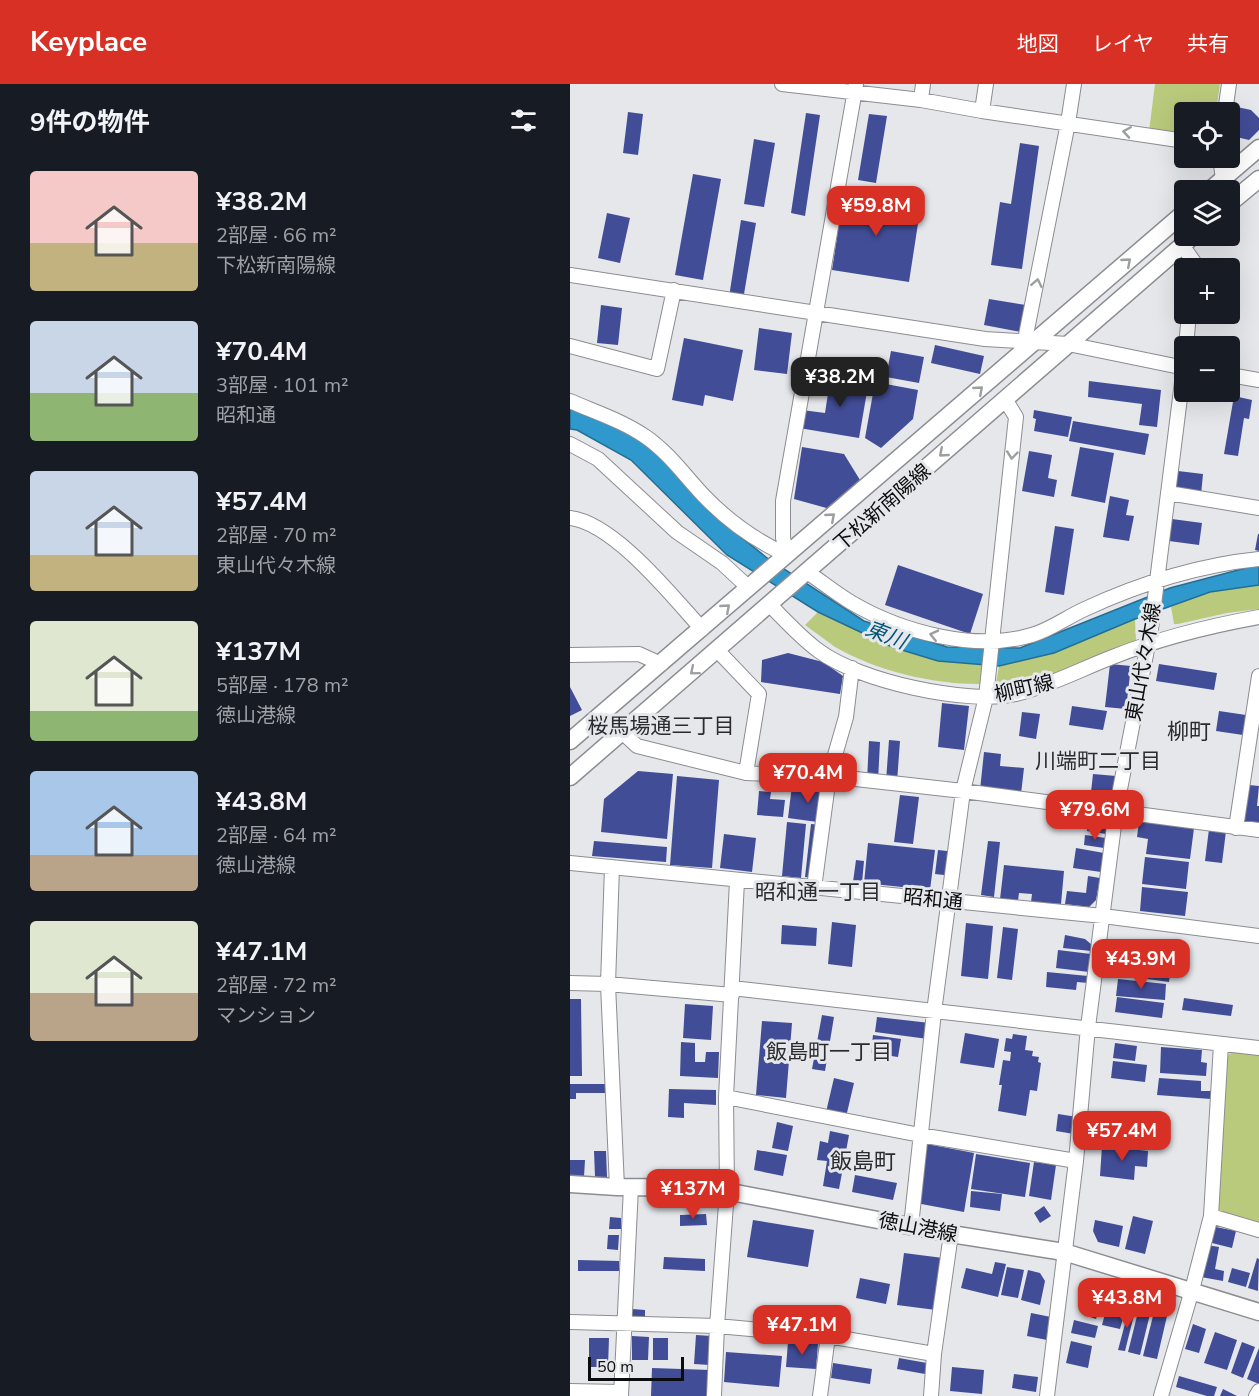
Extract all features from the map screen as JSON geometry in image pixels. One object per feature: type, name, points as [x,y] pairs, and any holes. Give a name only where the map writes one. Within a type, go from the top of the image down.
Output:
[{"type":"main road","points":[[1223,179],[1259,147]]},
{"type":"main road","points":[[1240,195],[1259,179]]},
{"type":"main road","name":"下松新南陽線","points":[[570,741],[787,555],[1029,341],[1174,221]]},
{"type":"main road","name":"下松新南陽線","points":[[570,777],[718,651],[769,604],[1181,246]]},
{"type":"main road","name":"徳山港線","points":[[570,1184],[710,1188],[951,1234],[1064,1252],[1259,1312]]},
{"type":"street","points":[[783,84],[855,88],[982,111],[1174,139]]},
{"type":"street","points":[[921,100],[923,84]]},
{"type":"street","points":[[982,111],[986,84]]},
{"type":"street","points":[[1029,341],[1074,84]]},
{"type":"street","points":[[1226,102],[1229,84]]},
{"type":"street","points":[[787,555],[783,538],[783,501],[855,88]]},
{"type":"street","points":[[1221,168],[1223,179]]},
{"type":"street","points":[[570,275],[985,339],[1068,344],[1174,362]]},
{"type":"street","points":[[570,346],[657,369],[674,290]]},
{"type":"street","points":[[1240,377],[1259,380]]},
{"type":"street","points":[[911,1226],[934,1012],[963,791],[986,697],[1016,417],[1005,399]]},
{"type":"street","points":[[570,401],[645,436],[666,453],[705,498],[735,525],[767,546],[787,555]]},
{"type":"street","name":"東山代々木線","points":[[1047,1396],[1076,1161],[1088,1028],[1116,810],[1148,644],[1180,402]]},
{"type":"street","points":[[570,444],[598,459],[677,532],[722,563],[749,588]]},
{"type":"street","points":[[1168,494],[1259,508]]},
{"type":"street","points":[[570,518],[579,519],[603,531],[627,551],[702,629]]},
{"type":"street","points":[[807,572],[853,603],[886,619],[932,635],[992,641],[1032,635],[1086,608],[1226,562],[1259,559]]},
{"type":"street","name":"柳町線","points":[[769,604],[819,652],[852,668],[894,683],[938,693],[986,697],[1015,694],[1035,688],[1148,644],[1259,617]]},
{"type":"street","points":[[718,651],[759,694],[746,773]]},
{"type":"street","points":[[570,655],[639,654],[661,664]]},
{"type":"street","points":[[814,888],[829,776],[846,717],[852,668]]},
{"type":"street","points":[[1236,828],[1255,736],[1259,676]]},
{"type":"street","points":[[622,732],[637,746],[746,773],[829,776],[1116,810],[1259,830]]},
{"type":"street","name":"昭和通","points":[[570,863],[1103,916],[1259,936]]},
{"type":"street","points":[[570,1391],[621,1394],[624,1324],[624,1187],[608,984],[612,867]]},
{"type":"street","points":[[714,1396],[727,1191],[726,1097],[737,881]]},
{"type":"street","points":[[570,983],[732,991],[1259,1048]]},
{"type":"street","points":[[1161,1396],[1211,1216],[1221,1044]]},
{"type":"street","points":[[726,1097],[920,1135],[1076,1161]]},
{"type":"street","points":[[1211,1216],[1259,1230]]},
{"type":"street","points":[[931,1396],[934,1354],[951,1234]]},
{"type":"street","points":[[570,1322],[717,1326],[828,1336],[934,1354]]},
{"type":"street","points":[[820,1396],[828,1336]]},
{"type":"street","points":[[1257,1396],[1259,1391]]},
{"type":"green space","points":[[1155,84],[1220,84],[1217,102],[1174,102],[1174,134],[1149,131]]},
{"type":"green space","points":[[1259,585],[1259,609],[1174,624],[1171,607],[1210,592]]},
{"type":"green space","points":[[818,612],[892,647],[938,661],[985,665],[982,682],[979,684],[923,679],[868,663],[835,647],[805,625]]},
{"type":"green space","points":[[1135,619],[1136,640],[1133,643],[1035,681],[1001,688],[996,683],[999,666],[1054,653]]},
{"type":"green space","points":[[1233,1052],[1259,1055],[1259,1226],[1218,1212],[1226,1059]]},
{"type":"water","name":"東川","points":[[570,404],[648,443],[710,512],[767,558],[864,621],[947,647],[1020,648],[1170,588],[1257,565],[1259,566],[1259,585],[1210,592],[1135,619],[1054,653],[999,666],[938,661],[892,647],[818,612],[727,555],[631,460],[577,430],[570,429]]},
{"type":"building","points":[[1240,108],[1251,110],[1259,118],[1259,130],[1249,140],[1240,138]]},
{"type":"building","points":[[628,112],[643,114],[638,155],[623,153]]},
{"type":"building","points":[[806,113],[820,115],[805,216],[791,213]]},
{"type":"building","points":[[869,114],[887,116],[876,183],[858,180]]},
{"type":"building","points":[[754,139],[775,143],[764,207],[744,204]]},
{"type":"building","points":[[1020,143],[1039,146],[1022,269],[991,265],[1000,202],[1011,204]]},
{"type":"building","points":[[693,174],[721,179],[703,280],[675,275]]},
{"type":"building","points":[[844,191],[921,204],[909,282],[832,270]]},
{"type":"building","points":[[607,213],[630,218],[620,263],[598,258]]},
{"type":"building","points":[[741,220],[756,223],[743,300],[729,297]]},
{"type":"building","points":[[989,299],[1026,305],[1021,332],[984,325]]},
{"type":"building","points":[[601,305],[622,308],[618,345],[597,343]]},
{"type":"building","points":[[759,328],[792,333],[787,374],[754,370]]},
{"type":"building","points":[[684,338],[743,350],[733,401],[705,395],[703,406],[672,400]]},
{"type":"building","points":[[935,345],[984,356],[980,374],[931,363]]},
{"type":"building","points":[[891,351],[924,357],[919,383],[886,377]]},
{"type":"building","points":[[831,374],[869,380],[859,438],[799,428],[802,410],[825,413]]},
{"type":"building","points":[[1089,381],[1161,390],[1157,427],[1139,425],[1142,404],[1088,397]]},
{"type":"building","points":[[875,382],[918,390],[913,419],[881,448],[865,438]]},
{"type":"building","points":[[1240,397],[1252,400],[1249,419],[1244,418],[1238,456],[1224,454],[1233,402],[1240,402]]},
{"type":"building","points":[[1034,410],[1072,417],[1068,437],[1034,431],[1036,419],[1033,418]]},
{"type":"building","points":[[1073,421],[1149,434],[1145,455],[1069,441]]},
{"type":"building","points":[[802,447],[844,454],[860,480],[830,509],[794,499]]},
{"type":"building","points":[[1080,447],[1114,453],[1105,503],[1071,496]]},
{"type":"building","points":[[1029,451],[1052,455],[1048,478],[1057,480],[1054,497],[1022,491]]},
{"type":"building","points":[[1178,471],[1203,474],[1201,495],[1175,492]]},
{"type":"building","points":[[1110,496],[1129,500],[1126,515],[1134,516],[1129,541],[1103,537]]},
{"type":"building","points":[[1172,519],[1202,523],[1199,545],[1169,541]]},
{"type":"building","points":[[1055,526],[1074,529],[1064,595],[1045,592]]},
{"type":"building","points":[[1259,534],[1259,551],[1255,550]]},
{"type":"building","points":[[898,565],[983,594],[970,634],[885,605]]},
{"type":"building","points":[[788,653],[823,662],[843,676],[840,694],[761,682],[762,660]]},
{"type":"building","points":[[1110,664],[1131,666],[1126,709],[1105,707]]},
{"type":"building","points":[[1159,664],[1217,673],[1214,690],[1156,681]]},
{"type":"building","points":[[570,687],[582,710],[570,716]]},
{"type":"building","points":[[942,703],[969,706],[964,750],[938,747]]},
{"type":"building","points":[[1072,706],[1107,711],[1103,730],[1069,725]]},
{"type":"building","points":[[1219,711],[1246,715],[1243,735],[1216,731]]},
{"type":"building","points":[[1022,712],[1040,714],[1036,739],[1019,736]]},
{"type":"building","points":[[889,740],[900,741],[897,782],[886,781]]},
{"type":"building","points":[[869,741],[880,742],[878,781],[867,780]]},
{"type":"building","points":[[984,752],[1001,754],[1000,766],[1024,768],[1021,794],[980,790]]},
{"type":"building","points":[[638,771],[673,774],[667,839],[601,832],[604,799]]},
{"type":"building","points":[[1093,774],[1116,776],[1113,795],[1091,792]]},
{"type":"building","points":[[677,776],[719,780],[712,868],[670,865]]},
{"type":"building","points":[[792,785],[829,790],[825,823],[788,818]]},
{"type":"building","points":[[1249,785],[1259,786],[1257,806],[1259,806],[1259,823],[1244,821]]},
{"type":"building","points":[[759,791],[771,792],[770,799],[785,800],[783,817],[757,815]]},
{"type":"building","points":[[900,795],[919,797],[913,844],[894,842]]},
{"type":"building","points":[[1066,811],[1088,814],[1086,829],[1064,826]]},
{"type":"building","points":[[1090,814],[1108,817],[1106,834],[1087,831]]},
{"type":"building","points":[[1139,821],[1194,828],[1190,859],[1146,854],[1148,839],[1137,837]]},
{"type":"building","points":[[787,822],[806,824],[801,878],[782,876]]},
{"type":"building","points":[[811,824],[823,825],[817,879],[805,877]]},
{"type":"building","points":[[1209,829],[1226,831],[1222,863],[1205,861]]},
{"type":"building","points":[[724,834],[756,838],[752,872],[720,868]]},
{"type":"building","points":[[1085,835],[1106,838],[1104,848],[1084,845]]},
{"type":"building","points":[[594,841],[667,847],[666,862],[592,856]]},
{"type":"building","points":[[988,841],[1000,842],[994,897],[981,895]]},
{"type":"building","points":[[868,843],[935,850],[930,890],[864,883]]},
{"type":"building","points":[[1076,848],[1104,853],[1101,872],[1073,868]]},
{"type":"building","points":[[938,850],[956,852],[953,876],[935,874]]},
{"type":"building","points":[[1145,857],[1189,862],[1186,889],[1142,884]]},
{"type":"building","points":[[856,860],[864,861],[862,883],[853,882]]},
{"type":"building","points":[[1004,865],[1064,871],[1061,904],[1031,902],[1032,894],[1019,893],[1018,901],[1000,899]]},
{"type":"building","points":[[1088,876],[1100,878],[1096,900],[1089,907],[1065,904],[1067,891],[1086,893]]},
{"type":"building","points":[[1142,887],[1188,892],[1185,916],[1140,911]]},
{"type":"building","points":[[832,922],[856,925],[852,967],[828,964]]},
{"type":"building","points":[[966,923],[993,926],[988,979],[961,976]]},
{"type":"building","points":[[782,925],[817,928],[816,946],[781,944]]},
{"type":"building","points":[[1003,927],[1018,929],[1012,980],[997,978]]},
{"type":"building","points":[[1065,935],[1085,939],[1092,945],[1091,951],[1063,948]]},
{"type":"building","points":[[1131,939],[1142,940],[1138,961],[1158,964],[1161,944],[1174,946],[1169,982],[1118,975],[1122,946]]},
{"type":"building","points":[[1058,950],[1091,954],[1089,972],[1056,968]]},
{"type":"building","points":[[1047,972],[1088,976],[1088,983],[1077,982],[1076,990],[1046,987]]},
{"type":"building","points":[[1118,979],[1166,984],[1165,1000],[1116,996]]},
{"type":"building","points":[[1117,997],[1164,1003],[1162,1018],[1115,1012]]},
{"type":"building","points":[[1184,998],[1233,1005],[1231,1016],[1182,1010]]},
{"type":"building","points":[[570,999],[581,999],[582,1076],[570,1076]]},
{"type":"building","points":[[685,1004],[713,1006],[711,1040],[683,1038]]},
{"type":"building","points":[[822,1015],[834,1017],[825,1071],[812,1069]]},
{"type":"building","points":[[877,1017],[930,1023],[928,1039],[875,1032]]},
{"type":"building","points":[[762,1021],[792,1023],[786,1098],[756,1095]]},
{"type":"building","points":[[965,1033],[999,1039],[994,1068],[960,1063]]},
{"type":"building","points":[[1013,1034],[1027,1036],[1025,1050],[1033,1051],[1032,1056],[1039,1057],[1038,1062],[1041,1063],[1037,1091],[1030,1090],[1026,1116],[998,1111],[1003,1060],[1010,1061],[1011,1052],[1004,1051],[1006,1038],[1012,1039]]},
{"type":"building","points":[[873,1035],[901,1039],[898,1057],[871,1053]]},
{"type":"building","points":[[681,1042],[695,1043],[695,1062],[705,1062],[706,1052],[719,1052],[718,1078],[680,1076]]},
{"type":"building","points":[[1115,1043],[1137,1046],[1135,1061],[1113,1058]]},
{"type":"building","points":[[1161,1047],[1202,1050],[1201,1062],[1207,1063],[1206,1076],[1160,1073]]},
{"type":"building","points":[[1113,1061],[1147,1065],[1145,1082],[1111,1078]]},
{"type":"building","points":[[834,1078],[854,1083],[846,1117],[826,1112]]},
{"type":"building","points":[[1159,1078],[1201,1081],[1201,1091],[1211,1091],[1211,1099],[1157,1095]]},
{"type":"building","points":[[570,1084],[609,1084],[609,1093],[576,1093],[576,1099],[570,1099]]},
{"type":"building","points":[[669,1089],[716,1090],[716,1105],[684,1103],[684,1118],[668,1117]]},
{"type":"building","points":[[1058,1114],[1077,1117],[1074,1134],[1056,1131]]},
{"type":"building","points":[[777,1122],[793,1126],[788,1151],[772,1148]]},
{"type":"building","points":[[830,1131],[849,1135],[839,1189],[823,1186],[827,1161],[817,1160],[820,1141],[828,1143]]},
{"type":"building","points":[[927,1144],[974,1153],[964,1212],[916,1203]]},
{"type":"building","points":[[1102,1146],[1148,1151],[1147,1167],[1135,1166],[1134,1180],[1100,1176]]},
{"type":"building","points":[[757,1150],[787,1155],[783,1176],[754,1170]]},
{"type":"building","points":[[594,1151],[606,1151],[607,1177],[595,1177]]},
{"type":"building","points":[[976,1154],[1030,1163],[1025,1197],[971,1189]]},
{"type":"building","points":[[570,1160],[585,1160],[584,1177],[570,1177]]},
{"type":"building","points":[[1034,1162],[1056,1165],[1051,1200],[1029,1196]]},
{"type":"building","points":[[855,1175],[897,1183],[893,1200],[852,1192]]},
{"type":"building","points":[[971,1191],[1002,1194],[1000,1211],[970,1207]]},
{"type":"building","points":[[1044,1206],[1051,1216],[1040,1223],[1034,1213]]},
{"type":"building","points":[[706,1214],[707,1225],[680,1226],[680,1215]]},
{"type":"building","points":[[1133,1216],[1153,1221],[1145,1254],[1125,1249]]},
{"type":"building","points":[[610,1217],[621,1218],[621,1229],[609,1229]]},
{"type":"building","points":[[753,1220],[814,1230],[808,1267],[747,1257]]},
{"type":"building","points":[[1095,1220],[1123,1226],[1119,1247],[1098,1242],[1093,1231]]},
{"type":"building","points":[[1211,1226],[1236,1231],[1232,1248],[1208,1242]]},
{"type":"building","points":[[608,1235],[619,1235],[618,1250],[607,1249]]},
{"type":"building","points":[[1207,1245],[1219,1247],[1215,1269],[1224,1271],[1223,1281],[1201,1277]]},
{"type":"building","points":[[904,1253],[943,1258],[936,1310],[897,1305]]},
{"type":"building","points":[[664,1257],[705,1259],[705,1271],[663,1269]]},
{"type":"building","points":[[1257,1258],[1259,1259],[1258,1291],[1248,1288]]},
{"type":"building","points":[[578,1260],[619,1261],[619,1271],[578,1271]]},
{"type":"building","points":[[995,1262],[1006,1264],[998,1297],[961,1288],[966,1268],[992,1274]]},
{"type":"building","points":[[1007,1267],[1024,1270],[1018,1298],[1001,1295]]},
{"type":"building","points":[[1232,1268],[1250,1273],[1246,1287],[1228,1282]]},
{"type":"building","points":[[1028,1270],[1040,1273],[1045,1281],[1040,1305],[1021,1300]]},
{"type":"building","points":[[860,1278],[890,1284],[886,1304],[856,1298]]},
{"type":"building","points":[[1094,1293],[1103,1296],[1096,1319],[1087,1316]]},
{"type":"building","points":[[1109,1299],[1127,1304],[1120,1329],[1102,1325]]},
{"type":"building","points":[[1130,1305],[1136,1307],[1125,1351],[1118,1350]]},
{"type":"building","points":[[1139,1308],[1151,1310],[1140,1355],[1128,1352]]},
{"type":"building","points":[[632,1309],[645,1310],[645,1325],[632,1325]]},
{"type":"building","points":[[1154,1312],[1167,1316],[1157,1359],[1143,1356]]},
{"type":"building","points":[[1031,1313],[1051,1317],[1047,1340],[1027,1336]]},
{"type":"building","points":[[1074,1320],[1098,1326],[1095,1338],[1071,1333]]},
{"type":"building","points":[[1193,1324],[1206,1329],[1199,1353],[1185,1349]]},
{"type":"building","points":[[1215,1332],[1237,1340],[1227,1370],[1204,1363]]},
{"type":"building","points":[[696,1335],[712,1336],[710,1365],[694,1364]]},
{"type":"building","points":[[632,1336],[649,1337],[648,1360],[632,1360]]},
{"type":"building","points":[[589,1338],[609,1338],[608,1367],[589,1367]]},
{"type":"building","points":[[653,1338],[668,1338],[668,1360],[653,1360]]},
{"type":"building","points":[[1071,1341],[1092,1346],[1088,1368],[1066,1363]]},
{"type":"building","points":[[788,1342],[818,1344],[816,1369],[786,1367]]},
{"type":"building","points":[[1242,1342],[1255,1347],[1243,1378],[1231,1373]]},
{"type":"building","points":[[1259,1348],[1259,1384],[1247,1379]]},
{"type":"building","points":[[726,1352],[782,1356],[779,1387],[724,1382]]},
{"type":"building","points":[[899,1358],[927,1363],[925,1374],[897,1369]]},
{"type":"building","points":[[833,1363],[872,1369],[870,1384],[831,1378]]},
{"type":"building","points":[[952,1367],[984,1370],[982,1394],[950,1391]]},
{"type":"building","points":[[652,1368],[711,1370],[710,1396],[651,1396]]},
{"type":"building","points":[[1014,1374],[1038,1377],[1036,1392],[1012,1388]]},
{"type":"building","points":[[1179,1376],[1217,1387],[1214,1396],[1176,1387]]},
{"type":"building","points":[[1223,1389],[1237,1396],[1220,1396]]},
{"type":"district","name":"桜馬場通三丁目","points":[[661,726]]},
{"type":"district","name":"柳町","points":[[1189,731]]},
{"type":"district","name":"川端町二丁目","points":[[1098,761]]},
{"type":"district","name":"昭和通一丁目","points":[[818,892]]},
{"type":"district","name":"飯島町一丁目","points":[[829,1052]]},
{"type":"district","name":"飯島町","points":[[863,1161]]}]
